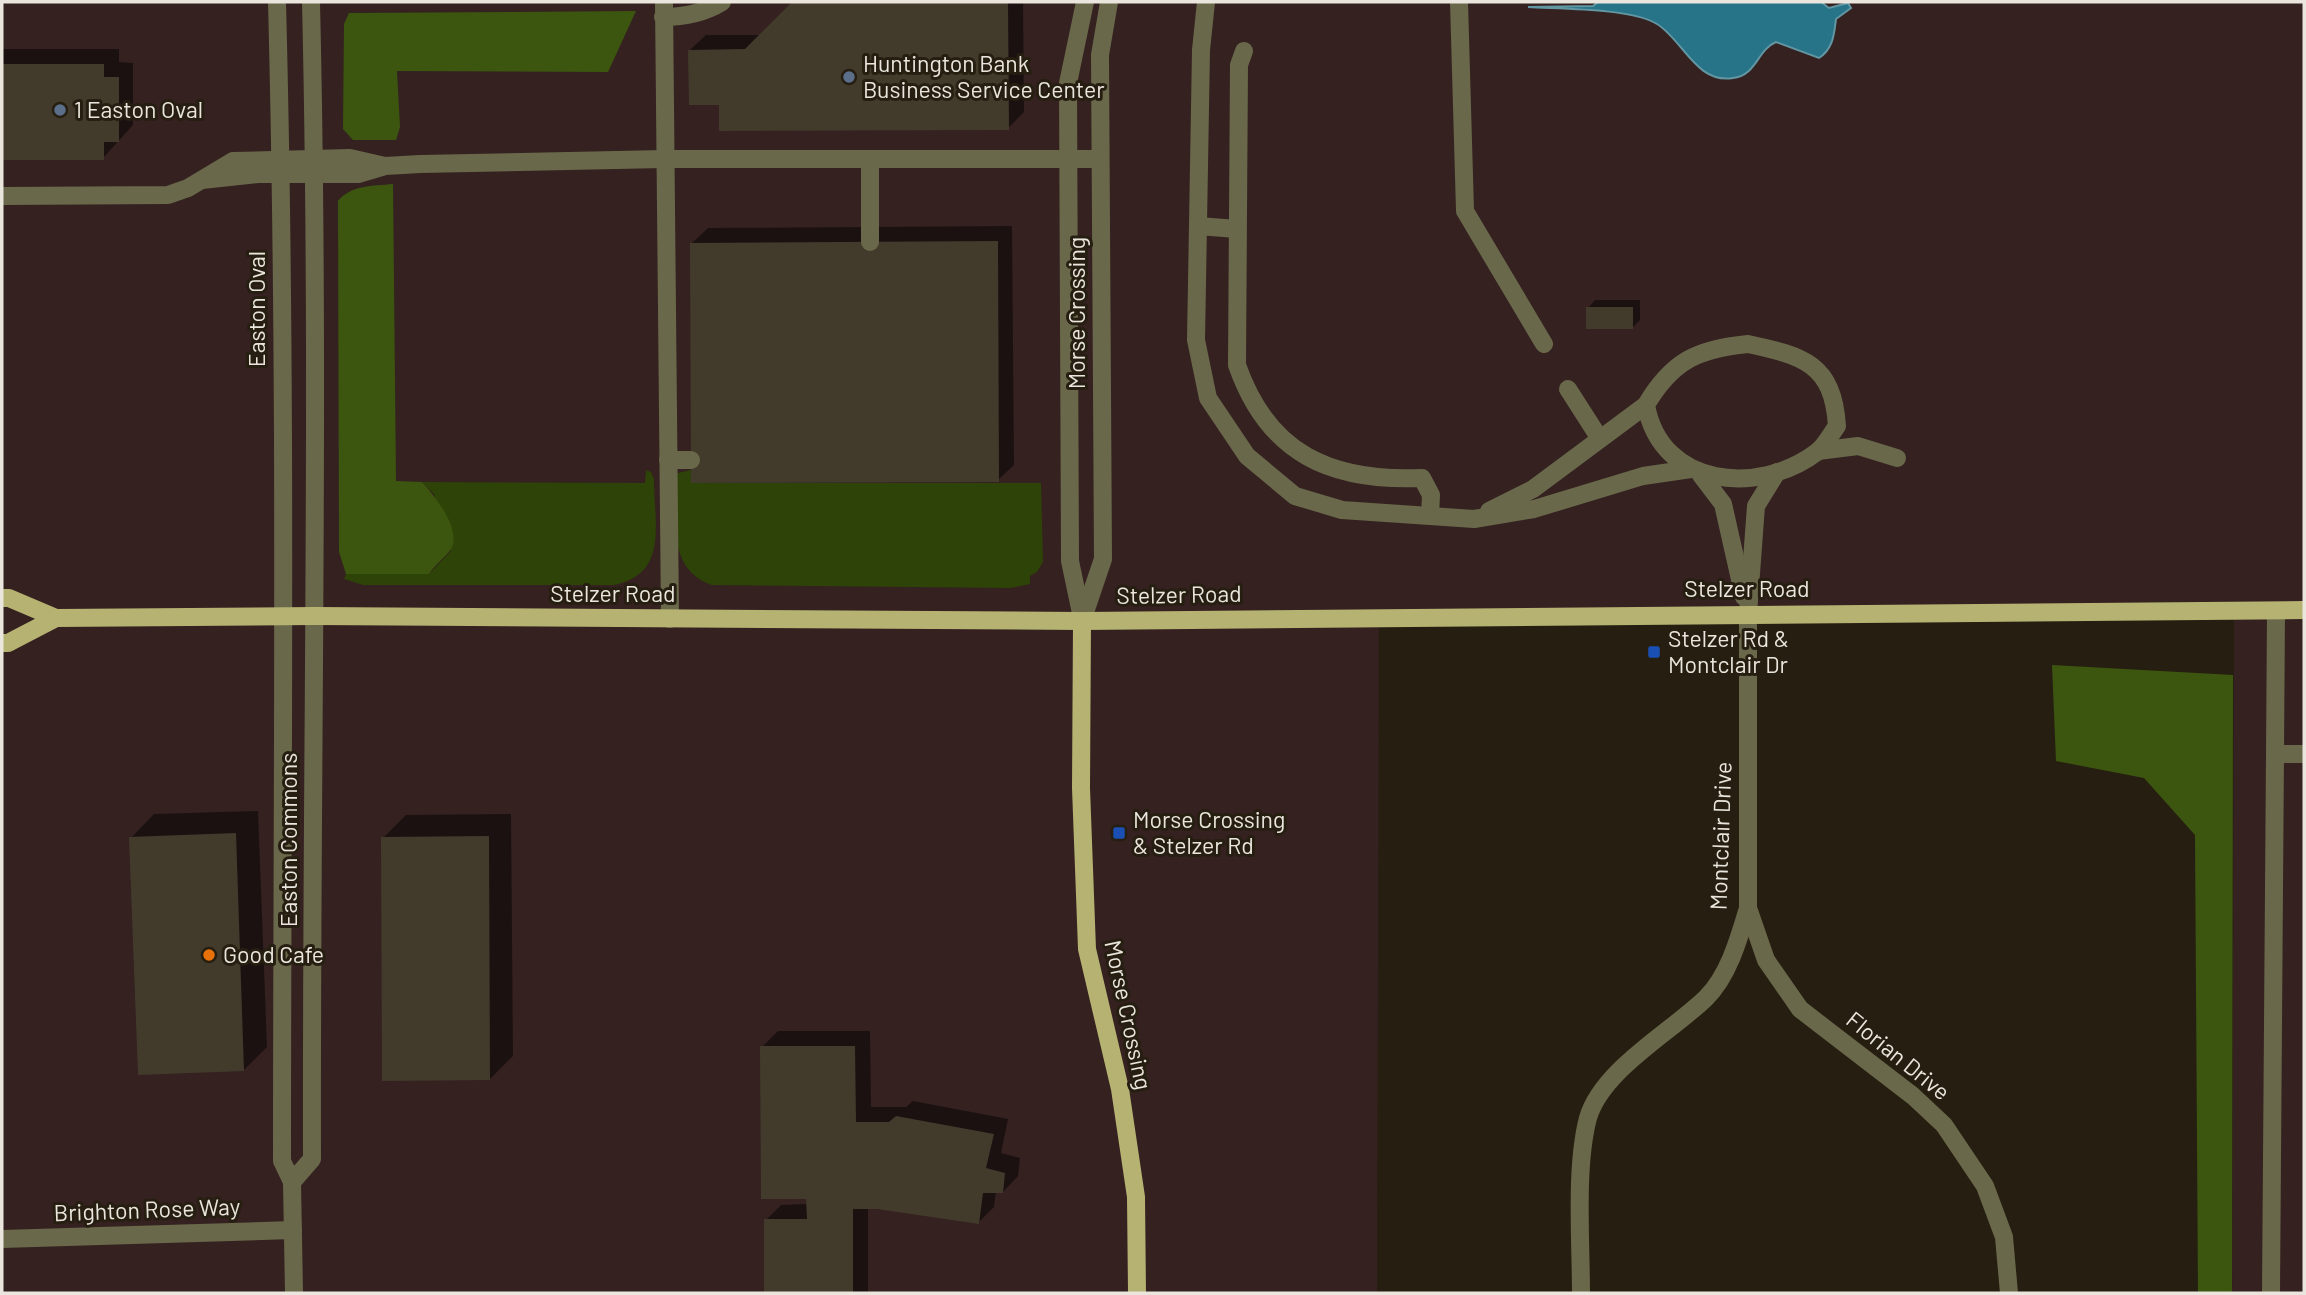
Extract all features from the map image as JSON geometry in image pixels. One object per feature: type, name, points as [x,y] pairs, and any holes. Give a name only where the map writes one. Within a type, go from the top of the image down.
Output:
[{"type":"main road","name":"Stelzer Road","points":[[2,598],[9,598],[55,618],[315,616],[1082,621],[2304,610]]},
{"type":"main road","name":"Stelzer Road","points":[[2,643],[8,643],[55,618]]},
{"type":"main road","name":"Morse Crossing","points":[[1082,621],[1081,789],[1087,949],[1120,1089],[1136,1197],[1137,1293]]},
{"type":"street","name":"Easton Oval","points":[[277,2],[281,168],[282,617]]},
{"type":"street","points":[[311,2],[315,167],[315,616]]},
{"type":"street","points":[[670,619],[664,10],[682,17],[711,9],[722,2]]},
{"type":"street","name":"Morse Crossing","points":[[1082,621],[1070,561],[1068,83],[1085,2]]},
{"type":"street","name":"Morse Crossing","points":[[1082,621],[1103,559],[1100,55],[1110,2]]},
{"type":"street","points":[[1206,2],[1201,50],[1196,340],[1208,398],[1247,456],[1296,496],[1342,510],[1474,519],[1534,509],[1643,476],[1696,472],[1739,477],[1777,472],[1818,451],[1858,446],[1897,458]]},
{"type":"street","points":[[1460,2],[1465,211],[1544,344]]},
{"type":"street","points":[[1244,51],[1239,65],[1237,365],[1260,417],[1291,447],[1309,459],[1340,471],[1422,478],[1431,495],[1430,516]]},
{"type":"street","points":[[2,196],[168,195],[202,180],[233,161],[281,168],[315,167],[358,174],[384,166],[664,159],[1100,159]]},
{"type":"street","points":[[870,159],[870,242]]},
{"type":"street","points":[[1198,226],[1237,229]]},
{"type":"street","points":[[1474,519],[1533,489],[1646,405],[1661,378],[1678,364],[1720,347],[1748,344],[1772,349],[1811,366],[1827,381],[1835,397],[1838,426],[1818,451]]},
{"type":"street","points":[[1568,389],[1600,439]]},
{"type":"street","points":[[1646,405],[1649,424],[1656,438],[1671,457],[1696,472],[1723,504],[1748,614]]},
{"type":"street","points":[[668,460],[691,460]]},
{"type":"street","points":[[1748,614],[1756,506],[1777,472]]},
{"type":"street","points":[[2271,1293],[2276,611]]},
{"type":"street","name":"Montclair Drive","points":[[1581,1293],[1580,1187],[1588,1117],[1616,1073],[1707,997],[1735,951],[1748,908],[1748,614]]},
{"type":"street","name":"Easton Commons","points":[[292,1182],[312,1159],[315,616]]},
{"type":"street","name":"Easton Commons","points":[[282,617],[282,1161],[292,1182],[294,1293]]},
{"type":"street","points":[[2275,754],[2304,754]]},
{"type":"street","name":"Florian Drive","points":[[1748,908],[1766,960],[1800,1009],[1913,1096],[1944,1125],[1985,1186],[2004,1237],[2009,1293]]},
{"type":"street","name":"Brighton Rose Way","points":[[2,1239],[293,1230]]},
{"type":"shaded area","points":[[2,2],[2304,2],[2304,1293],[2232,1293],[2234,612],[1379,617],[1377,1293],[2,1293]]},
{"type":"green space","points":[[636,11],[608,72],[397,71],[400,127],[396,140],[353,140],[343,129],[344,24],[349,13]]},
{"type":"green space","points":[[393,184],[396,481],[422,482],[434,496],[451,525],[453,544],[429,574],[346,574],[339,552],[338,201],[356,189]]},
{"type":"green space","points":[[646,470],[651,472],[654,479],[655,545],[643,570],[632,579],[614,585],[363,585],[344,579],[346,574],[429,574],[451,551],[434,494],[422,482],[645,483]]},
{"type":"green space","points":[[691,470],[692,483],[1041,483],[1043,562],[1037,572],[1030,576],[1030,584],[1011,588],[712,585],[697,577],[687,567],[680,555],[677,540],[675,478],[678,473]]},
{"type":"green space","points":[[2052,665],[2233,675],[2232,1293],[2198,1293],[2195,835],[2144,778],[2056,761]]},
{"type":"water","points":[[1598,2],[1821,2],[1829,8],[1848,3],[1851,8],[1836,19],[1830,46],[1819,58],[1776,42],[1741,76],[1720,78],[1700,68],[1666,31],[1645,19],[1594,10],[1528,7],[1593,6]]},
{"type":"building","name":"Huntington Bank Business Service Center","points":[[792,2],[1008,2],[1009,130],[719,131],[719,105],[689,105],[688,50],[745,49]]},
{"type":"building","name":"1 Easton Oval","points":[[2,64],[104,64],[104,77],[119,77],[119,142],[104,142],[104,160],[2,160]]},
{"type":"building","points":[[998,241],[999,482],[691,483],[690,243]]},
{"type":"building","points":[[1586,307],[1633,307],[1633,329],[1586,329]]},
{"type":"building","points":[[236,833],[244,1071],[138,1075],[129,837]]},
{"type":"building","points":[[489,836],[490,1080],[382,1081],[381,837]]},
{"type":"building","points":[[760,1046],[855,1046],[856,1122],[889,1122],[896,1116],[994,1134],[986,1168],[1005,1173],[1003,1193],[983,1193],[979,1224],[877,1209],[853,1209],[853,1293],[764,1293],[764,1219],[807,1219],[806,1199],[761,1199]]},
{"type":"place","name":"Huntington Bank Business Service Center","points":[[849,77]]},
{"type":"place","name":"1 Easton Oval","points":[[60,110]]},
{"type":"place","name":"Stelzer Rd & Montclair Dr","points":[[1654,652]]},
{"type":"place","name":"Morse Crossing & Stelzer Rd","points":[[1119,833]]},
{"type":"place","name":"Good Cafe","points":[[209,955]]}]
